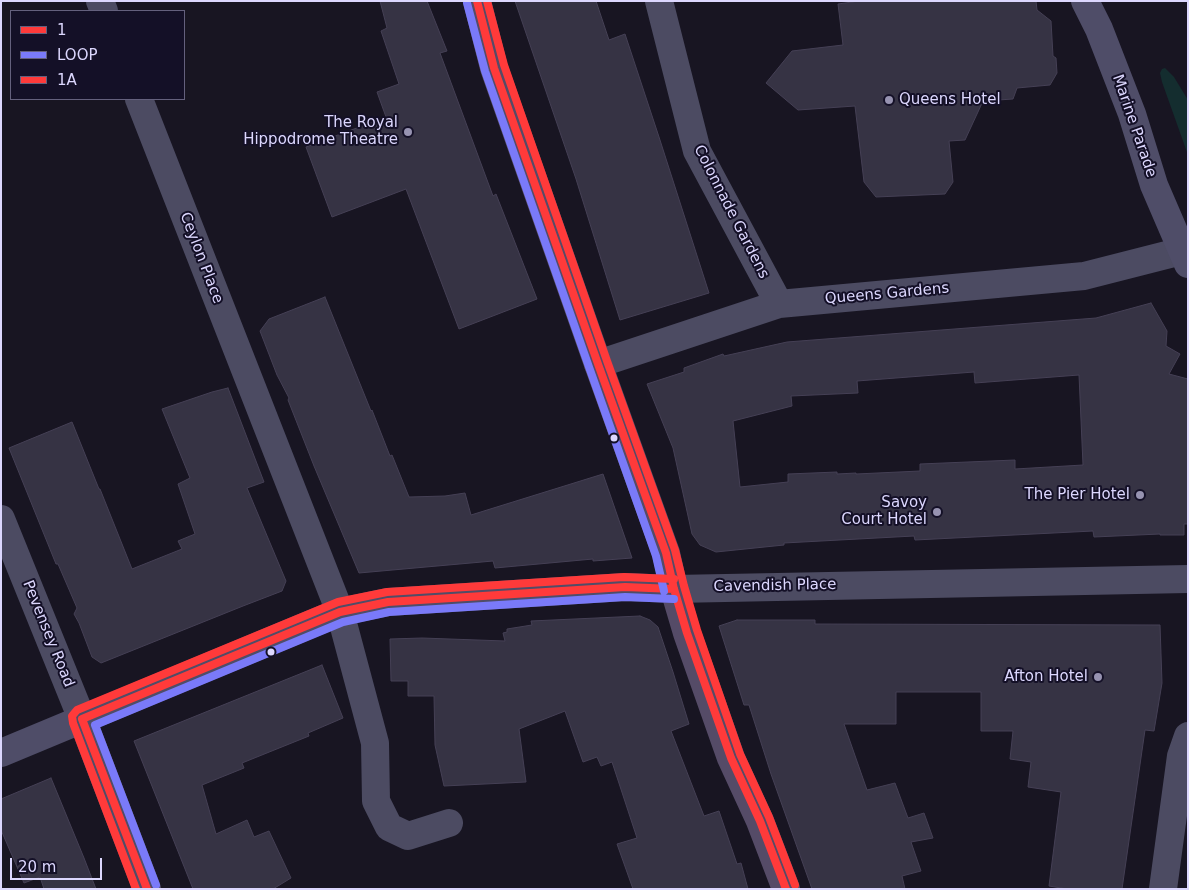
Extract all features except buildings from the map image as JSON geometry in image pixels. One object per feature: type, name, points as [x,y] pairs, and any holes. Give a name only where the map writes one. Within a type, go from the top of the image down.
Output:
[{"type":"main road","points":[[477,1],[494,68],[666,552],[687,633],[731,758],[760,821],[786,889]]},
{"type":"street","name":"Colonnade Gardens","points":[[659,1],[697,151],[779,304]]},
{"type":"street","name":"Marine Parade","points":[[1085,1],[1099,29],[1132,114],[1154,185],[1185,257]]},
{"type":"street","name":"Ceylon Place","points":[[138,100],[340,612],[375,743],[376,801],[389,827],[408,836],[449,822]]},
{"type":"street","name":"Queens Gardens","points":[[598,364],[779,304],[1084,276],[1185,257]]},
{"type":"street","name":"Pevensey Road","points":[[1,519],[82,719],[147,889]]},
{"type":"street","name":"Cavendish Place","points":[[1,753],[340,612],[388,602],[625,587],[674,588],[1188,579]]},
{"type":"street","points":[[1163,889],[1182,756],[1188,736]]},
{"type":"green space","points":[[1165,68],[1174,77],[1188,100],[1188,155],[1162,82],[1160,73]]},
{"type":"transit line","name":"1","points":[[477,1],[494,68],[666,553],[687,633],[731,758],[760,821],[786,889]]},
{"type":"transit line","name":"1A","points":[[487,1],[504,65],[675,550],[697,630],[740,754],[769,817],[795,885]]},
{"type":"transit line","name":"LOOP","points":[[467,3],[485,71],[656,556],[664,591]]},
{"type":"transit line","name":"1A","points":[[136,889],[73,723],[72,716],[77,710],[338,602],[387,592],[624,577],[674,579]]},
{"type":"transit line","name":"1","points":[[147,889],[82,719],[340,612],[388,602],[625,587],[674,589]]},
{"type":"transit line","name":"LOOP","points":[[156,885],[95,725],[343,622],[389,612],[625,597],[674,599]]},
{"type":"place","name":"Queens Hotel","points":[[889,100]]},
{"type":"place","name":"The Royal Hippodrome Theatre","points":[[408,132]]},
{"type":"place","name":"The Pier Hotel","points":[[1140,495]]},
{"type":"place","name":"Savoy Court Hotel","points":[[937,512]]},
{"type":"place","name":"Afton Hotel","points":[[1098,677]]}]
